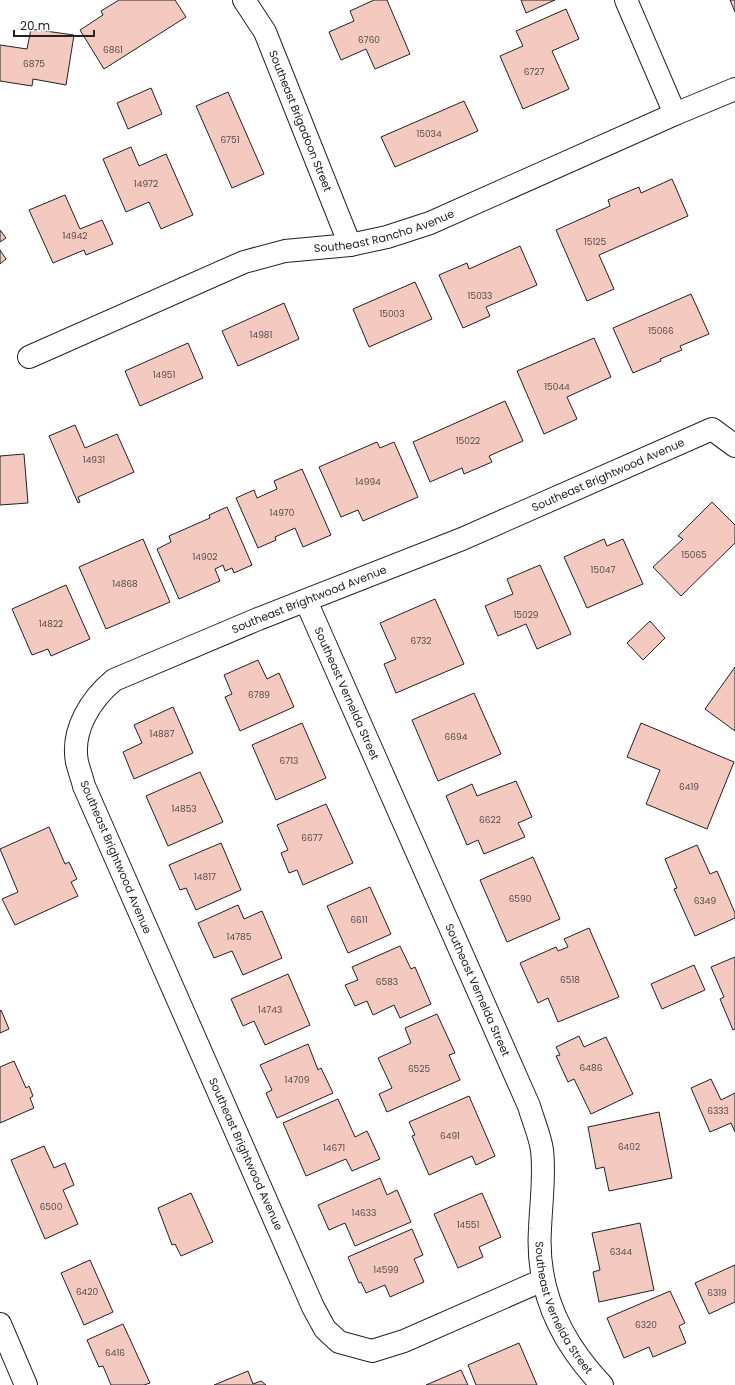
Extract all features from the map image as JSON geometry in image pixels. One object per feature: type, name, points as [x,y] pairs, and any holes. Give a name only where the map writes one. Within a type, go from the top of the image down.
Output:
[{"type":"street","name":"Southeast Brigadoon Street","points":[[244,0],[264,32],[350,245]]},
{"type":"street","points":[[626,0],[675,114]]},
{"type":"street","name":"Southeast Rancho Avenue","points":[[29,357],[244,262],[285,251],[350,245],[387,237],[430,223],[675,114],[735,89]]},
{"type":"street","name":"Southeast Brightwood Avenue","points":[[543,1280],[404,1341],[372,1351],[339,1342],[325,1329],[313,1307],[84,786],[77,761],[76,746],[79,729],[92,702],[102,690],[114,680],[258,619],[462,539],[712,429],[735,446]]},
{"type":"street","name":"Southeast Vernelda Street","points":[[306,601],[528,1106],[542,1149],[543,1189],[540,1231],[543,1280],[548,1300],[558,1324],[572,1350],[602,1385]]},
{"type":"street","points":[[0,1324],[26,1385]]},
{"type":"building","points":[[119,0],[175,0],[186,17],[104,69],[80,30],[103,15],[101,11]]},
{"type":"building","points":[[374,0],[387,0],[410,54],[375,69],[366,49],[341,60],[329,32],[354,21],[350,11]]},
{"type":"building","points":[[521,0],[555,0],[526,13]]},
{"type":"building","points":[[730,0],[735,0],[735,12]]},
{"type":"building","points":[[566,9],[579,39],[552,51],[569,89],[523,109],[500,56],[523,46],[516,31]]},
{"type":"building","points":[[31,29],[74,35],[66,85],[33,79],[32,86],[0,81],[0,45],[27,49]]},
{"type":"building","points":[[151,88],[162,114],[128,129],[117,103]]},
{"type":"building","points":[[228,92],[264,174],[232,188],[196,106]]},
{"type":"building","points":[[464,101],[478,131],[395,167],[381,137]]},
{"type":"building","points":[[131,147],[139,166],[166,154],[193,215],[161,229],[149,202],[126,212],[103,159]]},
{"type":"building","points":[[672,179],[688,216],[599,255],[614,289],[587,301],[556,230],[610,206],[608,200],[639,187],[641,193]]},
{"type":"building","points":[[65,195],[80,229],[102,220],[113,244],[86,255],[84,250],[53,263],[29,210]]},
{"type":"building","points":[[0,230],[6,238],[0,242]]},
{"type":"building","points":[[520,246],[537,285],[486,307],[490,316],[463,328],[439,275],[467,263],[469,269]]},
{"type":"building","points":[[0,250],[6,259],[0,264]]},
{"type":"building","points":[[415,282],[432,319],[369,347],[353,309]]},
{"type":"building","points":[[691,294],[709,334],[680,346],[682,350],[660,359],[661,361],[633,373],[613,328]]},
{"type":"building","points":[[284,303],[299,339],[238,366],[222,331]]},
{"type":"building","points":[[594,338],[611,377],[567,397],[577,419],[544,434],[517,371]]},
{"type":"building","points":[[188,343],[203,378],[140,406],[125,371]]},
{"type":"building","points":[[505,401],[523,441],[489,456],[492,462],[464,474],[462,468],[430,482],[413,442]]},
{"type":"building","points":[[75,425],[85,448],[117,434],[134,472],[78,497],[80,502],[78,503],[49,436]]},
{"type":"building","points":[[377,442],[380,448],[394,442],[418,497],[363,521],[358,510],[341,517],[319,467]]},
{"type":"building","points":[[24,454],[28,503],[0,505],[0,456]]},
{"type":"building","points":[[302,469],[331,535],[303,547],[295,528],[275,537],[276,540],[258,548],[236,498],[254,490],[257,498],[277,489],[274,481]]},
{"type":"building","points":[[712,502],[735,525],[735,543],[681,596],[653,567],[683,539],[678,536]]},
{"type":"building","points":[[227,507],[252,565],[234,573],[232,568],[225,571],[223,565],[215,569],[220,581],[179,599],[157,549],[171,542],[169,536],[210,518],[209,515]]},
{"type":"building","points":[[143,539],[170,602],[106,629],[79,567]]},
{"type":"building","points":[[604,539],[607,546],[623,539],[643,584],[587,608],[564,557]]},
{"type":"building","points":[[540,565],[571,634],[537,649],[526,624],[498,636],[485,606],[513,594],[507,579]]},
{"type":"building","points":[[66,585],[90,639],[51,656],[48,649],[32,655],[12,609]]},
{"type":"building","points":[[435,599],[464,664],[396,693],[384,664],[396,659],[380,623]]},
{"type":"building","points":[[650,621],[665,638],[643,660],[627,643]]},
{"type":"building","points":[[258,660],[267,679],[279,673],[294,707],[240,731],[225,697],[232,694],[224,675]]},
{"type":"building","points":[[735,667],[735,731],[705,709]]},
{"type":"building","points":[[474,693],[501,754],[438,781],[412,720]]},
{"type":"building","points":[[173,707],[193,753],[134,779],[123,752],[142,743],[134,725]]},
{"type":"building","points":[[302,723],[326,778],[276,800],[252,745]]},
{"type":"building","points":[[641,723],[734,762],[707,829],[646,804],[660,770],[627,757]]},
{"type":"building","points":[[200,772],[223,822],[168,846],[146,796]]},
{"type":"building","points":[[516,781],[532,817],[518,823],[525,837],[484,854],[478,840],[467,845],[446,796],[472,784],[477,796]]},
{"type":"building","points":[[326,804],[353,863],[303,885],[297,870],[289,873],[281,853],[288,850],[277,825]]},
{"type":"building","points":[[49,827],[65,864],[69,862],[77,879],[71,882],[78,896],[15,925],[2,899],[18,892],[0,849]]},
{"type":"building","points":[[221,843],[241,890],[196,910],[186,888],[180,890],[169,865]]},
{"type":"building","points":[[697,845],[710,874],[717,871],[735,913],[735,918],[695,936],[674,889],[677,888],[665,859]]},
{"type":"building","points":[[533,857],[560,919],[507,942],[480,880]]},
{"type":"building","points":[[370,887],[391,934],[348,953],[327,906]]},
{"type":"building","points":[[238,905],[244,919],[262,911],[282,958],[243,975],[232,951],[214,958],[198,923]]},
{"type":"building","points":[[589,928],[619,997],[558,1022],[548,998],[538,1003],[520,963],[556,947],[558,951],[568,947],[564,939]]},
{"type":"building","points":[[400,946],[411,969],[415,967],[431,1004],[400,1018],[394,1005],[373,1015],[367,1001],[355,1006],[345,985],[358,980],[352,967]]},
{"type":"building","points":[[735,957],[735,1029],[733,1030],[720,999],[724,997],[711,967]]},
{"type":"building","points":[[694,965],[705,990],[662,1009],[651,984]]},
{"type":"building","points":[[288,974],[310,1025],[265,1045],[254,1021],[243,1026],[231,999]]},
{"type":"building","points":[[1,1010],[9,1029],[0,1033],[0,1011]]},
{"type":"building","points":[[437,1014],[455,1053],[449,1055],[460,1080],[387,1112],[379,1094],[392,1088],[378,1058],[411,1043],[405,1028]]},
{"type":"building","points":[[579,1036],[584,1047],[606,1037],[633,1094],[591,1114],[574,1079],[568,1082],[556,1056],[560,1055],[556,1047]]},
{"type":"building","points":[[308,1044],[318,1070],[321,1068],[333,1093],[277,1118],[266,1093],[272,1090],[260,1065]]},
{"type":"building","points":[[14,1061],[26,1088],[29,1086],[33,1096],[30,1098],[34,1108],[0,1123],[0,1067]]},
{"type":"building","points":[[711,1079],[721,1100],[735,1093],[735,1132],[731,1123],[710,1132],[691,1088]]},
{"type":"building","points":[[469,1096],[495,1156],[476,1165],[472,1156],[429,1175],[412,1136],[415,1135],[409,1122]]},
{"type":"building","points":[[338,1099],[355,1137],[367,1131],[380,1159],[352,1171],[346,1159],[306,1176],[283,1123]]},
{"type":"building","points":[[659,1112],[672,1178],[609,1191],[604,1167],[596,1169],[588,1127]]},
{"type":"building","points":[[44,1146],[54,1168],[65,1163],[74,1185],[63,1190],[78,1224],[45,1239],[11,1160]]},
{"type":"building","points":[[380,1178],[387,1195],[397,1190],[411,1222],[355,1246],[345,1223],[329,1230],[318,1205]]},
{"type":"building","points":[[191,1193],[213,1242],[181,1256],[175,1244],[172,1245],[158,1208]]},
{"type":"building","points":[[482,1193],[501,1237],[479,1247],[483,1257],[458,1268],[434,1214]]},
{"type":"building","points":[[640,1223],[654,1290],[599,1302],[593,1272],[600,1270],[592,1233]]},
{"type":"building","points":[[412,1229],[423,1255],[414,1259],[424,1282],[390,1297],[385,1285],[366,1293],[361,1282],[359,1283],[348,1257]]},
{"type":"building","points":[[90,1260],[113,1312],[84,1325],[61,1273]]},
{"type":"building","points":[[735,1265],[735,1302],[709,1314],[695,1283]]},
{"type":"building","points":[[670,1291],[685,1323],[679,1326],[686,1343],[653,1357],[649,1347],[624,1358],[607,1318]]},
{"type":"building","points":[[123,1324],[150,1383],[144,1385],[111,1385],[103,1366],[99,1367],[87,1340]]},
{"type":"building","points":[[519,1343],[537,1385],[476,1385],[468,1365]]},
{"type":"building","points":[[461,1370],[468,1385],[426,1385]]},
{"type":"building","points":[[248,1371],[253,1384],[261,1381],[266,1385],[214,1385]]}]
